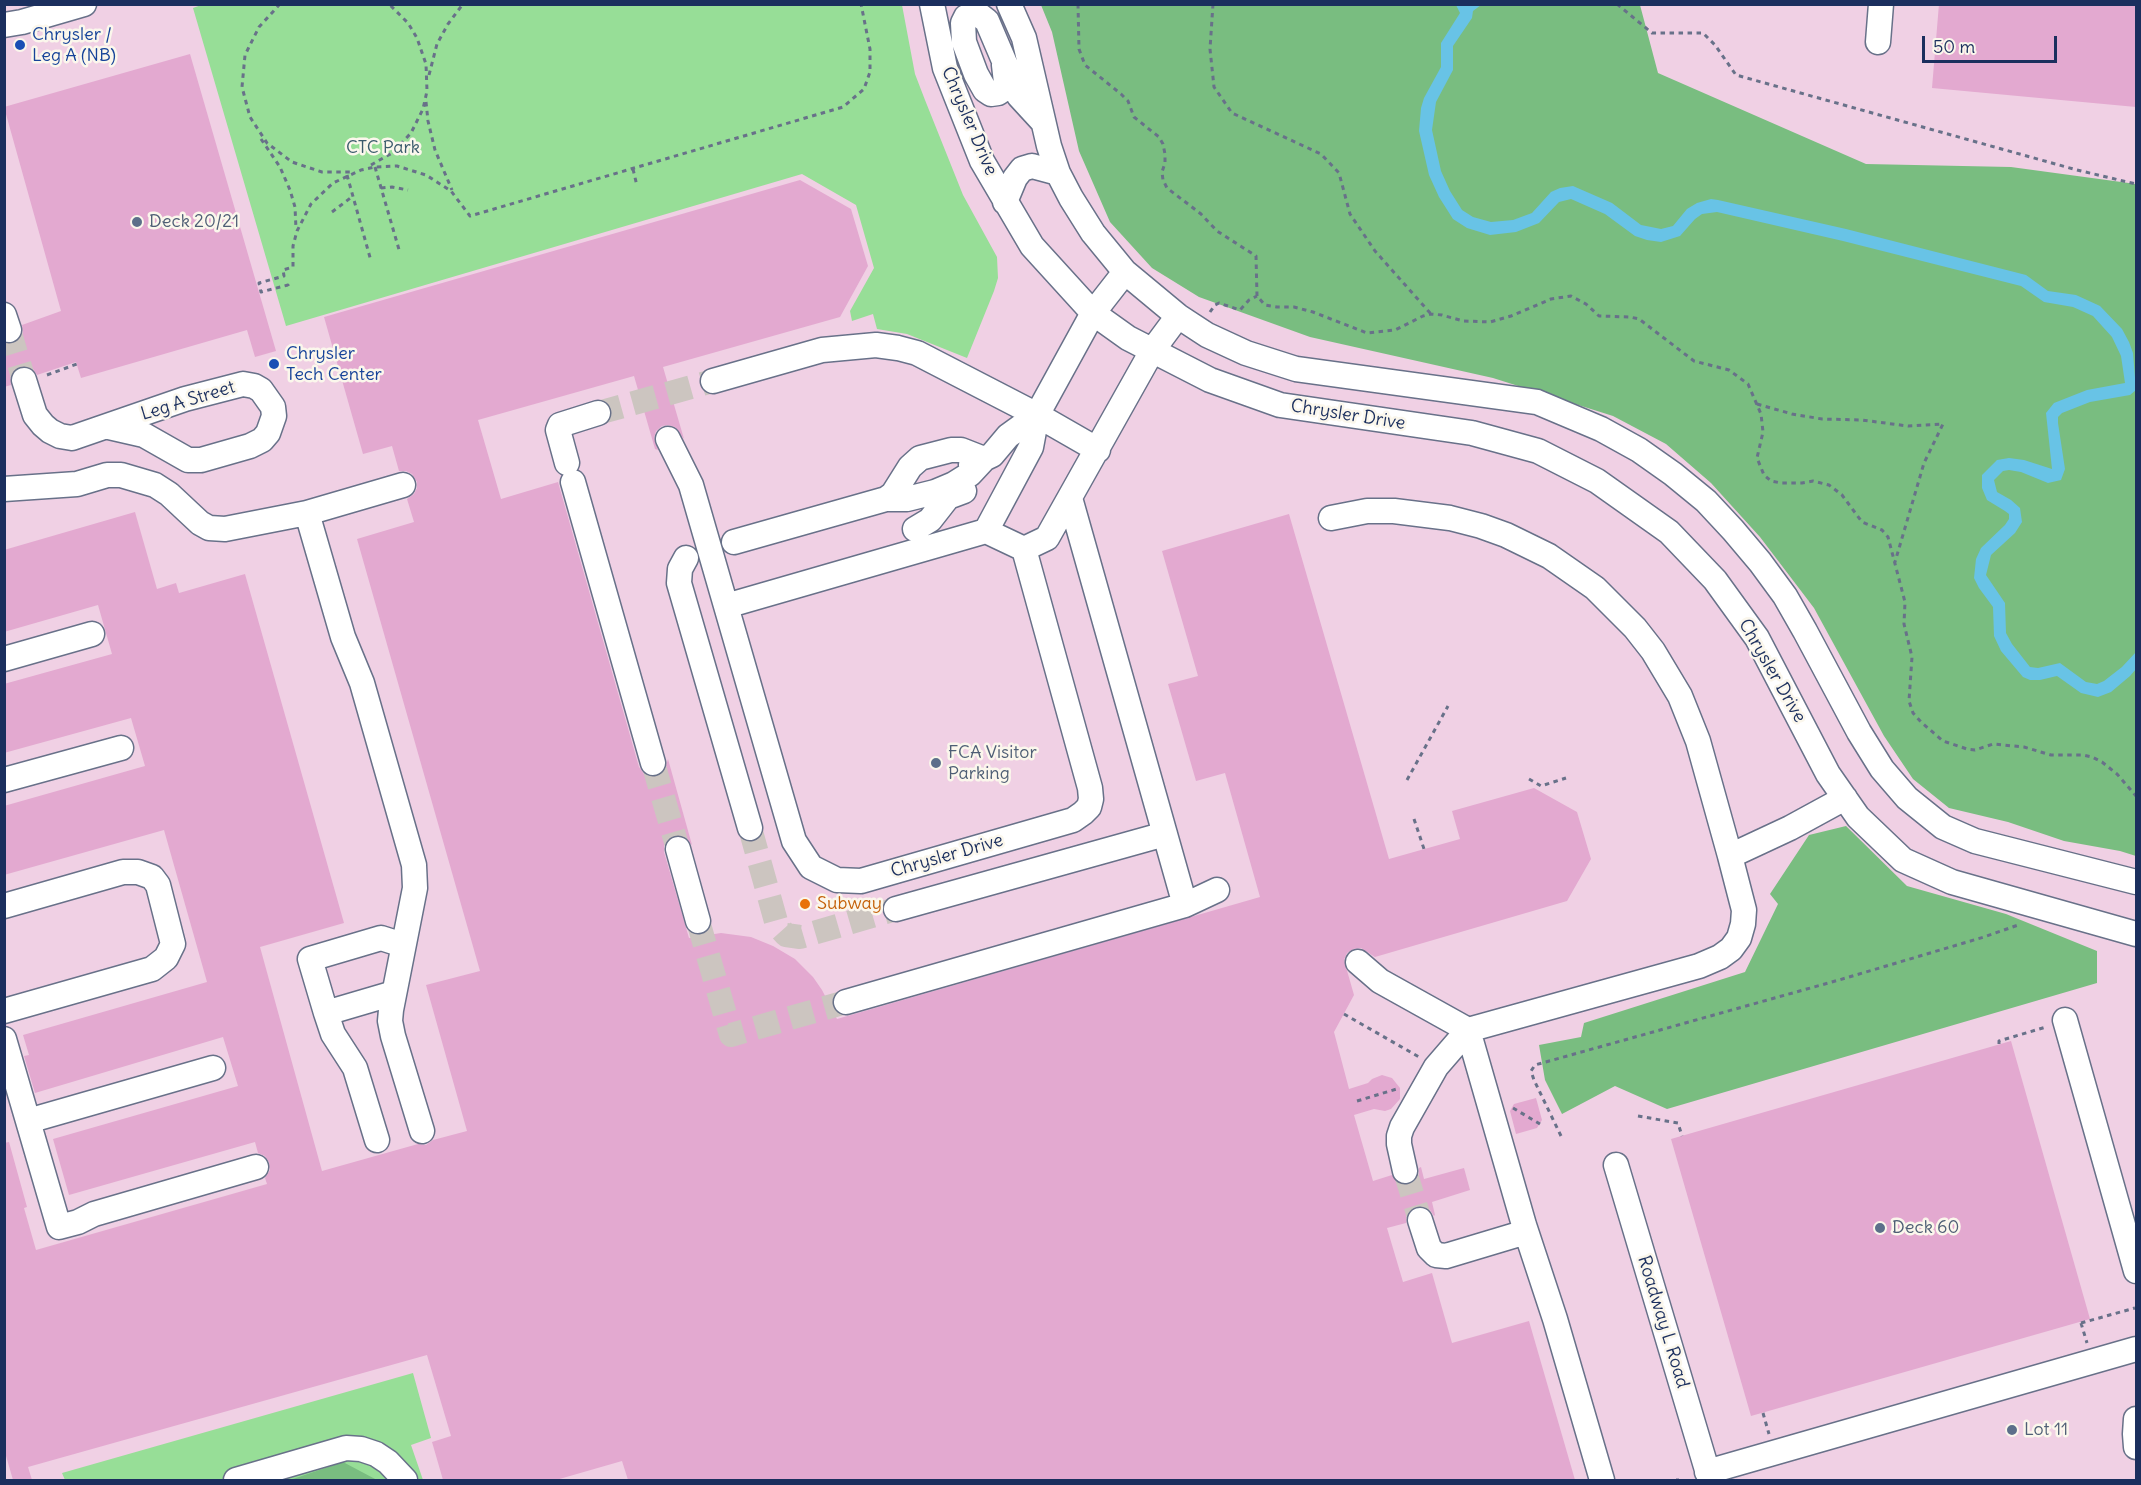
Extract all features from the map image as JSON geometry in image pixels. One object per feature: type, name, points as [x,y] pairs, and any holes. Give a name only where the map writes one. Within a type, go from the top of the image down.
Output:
[{"type":"street","points":[[4,25],[84,4]]},
{"type":"street","name":"Chrysler Drive","points":[[932,4],[945,68],[976,148],[1032,246],[1094,313],[1128,338],[1210,380],[1280,405],[1472,433],[1538,451],[1597,481],[1669,532],[1715,580],[1757,638],[1828,774],[1858,817],[1903,860],[1952,882],[2136,934]]},
{"type":"street","points":[[944,4],[985,90],[992,94],[1004,89],[1006,82],[1004,65]]},
{"type":"street","points":[[988,4],[993,32],[1004,65],[1019,96],[1042,122]]},
{"type":"street","name":"Chrysler Drive","points":[[1009,4],[1024,38],[1042,122],[1058,173],[1071,198],[1093,233],[1125,272],[1178,316],[1206,335],[1246,353],[1296,369],[1537,402],[1601,429],[1639,450],[1706,501],[1760,562],[1785,596],[1806,631],[1859,732],[1882,769],[1906,798],[1942,827],[1975,841],[2136,882]]},
{"type":"street","points":[[1878,42],[1881,4]]},
{"type":"street","points":[[964,42],[963,23],[971,14],[983,16],[993,32]]},
{"type":"street","points":[[976,74],[980,116],[976,148]]},
{"type":"street","points":[[1005,202],[1015,178],[1022,169],[1032,166],[1058,173]]},
{"type":"street","points":[[986,531],[1032,447],[1037,415],[1094,313],[1125,272]]},
{"type":"street","points":[[726,606],[986,531],[1024,549],[1047,538],[1152,351],[1178,316]]},
{"type":"street","points":[[713,381],[822,350],[876,345],[917,353],[1037,415],[1098,450]]},
{"type":"street","name":"Leg A Street","points":[[36,377],[35,415],[50,431],[72,438],[185,399],[243,384],[261,390],[273,407],[274,416],[268,434],[262,440],[250,446],[201,460],[188,460],[144,435],[109,427]]},
{"type":"street","points":[[598,412],[560,425],[558,430],[653,764]]},
{"type":"street","points":[[897,487],[907,499],[954,484],[970,474],[1008,436],[1037,415]]},
{"type":"street","name":"Chrysler Drive","points":[[668,439],[691,485],[794,841],[811,867],[837,880],[861,881],[1073,820],[1089,807],[1090,788],[1024,549]]},
{"type":"street","points":[[734,542],[897,487],[920,458],[951,450],[992,453]]},
{"type":"street","points":[[915,529],[930,520],[948,497],[973,489],[991,470],[992,453]]},
{"type":"street","points":[[4,489],[76,484],[107,475],[121,475],[155,485],[169,494],[200,523],[217,530],[308,513],[403,485]]},
{"type":"street","points":[[1070,498],[1185,905]]},
{"type":"street","points":[[1331,518],[1366,512],[1394,511],[1460,520],[1527,545],[1571,570],[1595,588],[1635,628],[1653,651],[1680,696],[1701,750],[1744,910],[1743,924],[1738,938],[1731,949],[1720,957],[1699,966],[1468,1030],[1436,1067],[1402,1127],[1399,1144],[1405,1171]]},
{"type":"street","points":[[308,513],[343,638],[362,683],[414,865],[415,888],[391,1010],[393,1036],[422,1131]]},
{"type":"street","points":[[686,558],[680,570],[679,583],[750,828]]},
{"type":"street","points":[[4,659],[92,634]]},
{"type":"street","points":[[4,780],[121,748]]},
{"type":"street","points":[[1730,856],[1790,828],[1845,798]]},
{"type":"street","points":[[896,909],[1165,834]]},
{"type":"street","points":[[678,849],[698,921]]},
{"type":"street","points":[[4,906],[123,872],[138,872],[152,877],[158,885],[173,944],[166,958],[152,969],[4,1011]]},
{"type":"street","points":[[846,1002],[1185,905],[1217,890]]},
{"type":"street","points":[[377,1140],[355,1068],[333,1034],[310,959],[381,938],[403,945]]},
{"type":"street","points":[[1358,962],[1380,981],[1468,1030],[1526,1232],[1555,1319],[1602,1480]]},
{"type":"street","points":[[326,1012],[394,993]]},
{"type":"street","points":[[2060,1023],[2136,1271]]},
{"type":"street","points":[[4,1039],[59,1227],[78,1222],[93,1214],[256,1167]]},
{"type":"street","points":[[28,1121],[213,1068]]},
{"type":"street","name":"Roadway L Road","points":[[1616,1165],[1708,1476]]},
{"type":"street","points":[[1420,1220],[1429,1248],[1436,1255],[1446,1256],[1526,1232]]},
{"type":"street","points":[[1708,1476],[2136,1349]]},
{"type":"street","points":[[2136,1419],[2136,1447]]},
{"type":"street","points":[[236,1480],[346,1448],[361,1449],[376,1454],[399,1471],[405,1480]]},
{"type":"path","points":[[280,4],[258,27],[250,41],[243,63],[243,94],[253,124],[280,167],[290,189],[296,213],[292,267],[283,270],[285,276],[259,283],[261,292],[288,286]]},
{"type":"path","points":[[295,239],[303,217],[316,198],[333,183],[385,158],[405,140],[420,117],[427,91],[426,64],[417,38],[408,23],[389,4]]},
{"type":"path","points":[[463,4],[437,44],[431,63],[426,108],[435,150],[446,179],[470,216],[836,110],[851,102],[864,89],[871,65],[861,4]]},
{"type":"path","points":[[1213,4],[1210,49],[1214,87],[1232,113],[1321,154],[1339,173],[1350,214],[1375,251],[1431,314]]},
{"type":"path","points":[[1617,4],[1652,33],[1703,33],[1715,45],[1736,75],[2136,184]]},
{"type":"path","points":[[253,124],[272,149],[299,166],[329,173],[397,166],[419,172],[439,182],[456,196]]},
{"type":"path","points":[[375,167],[400,254]]},
{"type":"path","points":[[633,169],[637,186]]},
{"type":"path","points":[[347,175],[371,261]]},
{"type":"path","points":[[381,188],[392,187],[408,190]]},
{"type":"path","points":[[332,212],[353,196]]},
{"type":"path","points":[[1209,313],[1219,303],[1240,310],[1249,300],[1257,296]]},
{"type":"path","points":[[36,377],[77,364]]},
{"type":"path","points":[[1757,404],[1792,414],[1822,419],[1862,420],[1908,426],[1943,424],[1924,463],[1895,564]]},
{"type":"path","points":[[1407,780],[1448,706]]},
{"type":"path","points":[[1529,780],[1541,786],[1566,778]]},
{"type":"path","points":[[1414,819],[1424,849]]},
{"type":"path","points":[[1561,1136],[1534,1080],[1531,1071],[1535,1065],[1839,980],[1984,937],[2026,922]]},
{"type":"path","points":[[1344,1014],[1422,1059]]},
{"type":"path","points":[[1999,1044],[1999,1041],[2060,1023]]},
{"type":"path","points":[[1357,1101],[1407,1086]]},
{"type":"path","points":[[1512,1108],[1540,1124]]},
{"type":"path","points":[[1638,1116],[1678,1123],[1682,1136]]},
{"type":"path","points":[[2088,1348],[2081,1322],[2135,1308]]},
{"type":"path","points":[[1763,1413],[1771,1442]]},
{"type":"shaded area","points":[[5,5],[2136,5],[2136,1480],[5,1480]]},
{"type":"green space","name":"CTC Park","points":[[204,4],[902,5],[915,74],[963,195],[997,257],[998,278],[967,358],[907,334],[877,329],[873,314],[852,321],[850,311],[874,268],[856,205],[802,174],[286,326],[193,8]]},
{"type":"green space","points":[[1041,5],[1640,5],[1658,73],[1866,164],[2011,167],[2136,184],[2136,856],[2064,841],[2008,822],[1949,808],[1913,779],[1884,736],[1814,608],[1760,537],[1711,483],[1666,444],[1613,416],[1493,378],[1310,337],[1199,297],[1152,268],[1110,222],[1079,151],[1052,32]]},
{"type":"green space","points":[[1846,826],[1907,886],[2006,914],[2097,951],[2097,983],[1667,1109],[1615,1086],[1562,1114],[1545,1080],[1539,1045],[1581,1037],[1584,1023],[1745,972],[1778,904],[1770,894],[1809,835]]},
{"type":"green space","points":[[413,1373],[431,1438],[411,1445],[423,1480],[65,1480],[62,1473]]},
{"type":"green space","points":[[343,1462],[377,1480],[290,1480]]},
{"type":"water","points":[[1456,5],[1481,5],[1473,11],[1472,18],[1453,46],[1453,70],[1436,102],[1432,130],[1441,171],[1450,191],[1462,210],[1473,217],[1491,222],[1513,220],[1532,213],[1551,192],[1573,186],[1612,203],[1641,225],[1661,229],[1673,226],[1687,209],[1697,203],[1711,199],[1846,229],[2026,275],[2048,291],[2076,295],[2100,306],[2122,329],[2129,342],[2133,353],[2136,390],[2130,395],[2090,402],[2062,413],[2058,417],[2065,469],[2061,480],[2048,483],[2021,472],[2009,470],[2003,471],[1994,480],[1997,492],[2020,508],[2022,522],[2015,533],[1991,555],[1986,575],[2005,603],[2006,633],[2030,667],[2038,668],[2060,663],[2086,682],[2097,684],[2122,667],[2136,652],[2136,669],[2130,676],[2111,692],[2098,697],[2081,693],[2057,676],[2040,680],[2023,677],[2001,651],[1994,636],[1993,607],[1974,578],[1976,559],[1981,548],[2009,519],[2009,514],[1987,500],[1982,488],[1982,475],[1997,460],[2009,458],[2052,469],[2046,413],[2054,403],[2087,390],[2125,383],[2121,356],[2112,337],[2093,316],[2073,307],[2044,302],[2021,286],[1717,212],[1702,214],[1680,236],[1661,242],[1635,236],[1605,214],[1571,199],[1559,202],[1539,223],[1516,232],[1490,235],[1467,228],[1453,219],[1439,197],[1429,175],[1419,131],[1424,98],[1441,67],[1441,43],[1460,13]]},
{"type":"building","points":[[1939,4],[2136,4],[2136,107],[1932,88]]},
{"type":"building","name":"Deck 20/21","points":[[190,54],[276,351],[255,357],[247,330],[81,378],[76,362],[37,375],[28,366],[20,366],[13,371],[10,377],[11,385],[4,387],[4,343],[13,344],[19,340],[23,333],[22,325],[61,311],[4,107]]},
{"type":"building","points":[[800,180],[851,209],[868,266],[840,317],[663,367],[684,439],[675,427],[662,426],[656,431],[654,438],[658,450],[655,449],[634,376],[478,420],[501,499],[558,482],[639,767],[649,777],[656,777],[664,772],[668,759],[692,845],[682,835],[675,835],[667,839],[664,852],[689,938],[721,933],[751,937],[773,946],[795,959],[813,977],[837,1019],[1260,897],[1225,773],[1196,781],[1168,684],[1198,676],[1162,551],[1289,514],[1389,859],[1460,839],[1452,811],[1534,788],[1577,812],[1591,859],[1567,901],[1375,957],[1361,948],[1347,953],[1344,960],[1354,995],[1334,1032],[1349,1089],[1368,1083],[1382,1075],[1392,1078],[1400,1088],[1400,1099],[1391,1109],[1385,1111],[1374,1109],[1354,1115],[1373,1181],[1392,1175],[1400,1184],[1408,1185],[1415,1181],[1421,1167],[1424,1179],[1464,1168],[1470,1190],[1432,1202],[1434,1216],[1424,1206],[1415,1207],[1406,1216],[1406,1223],[1387,1228],[1403,1282],[1432,1273],[1452,1343],[1529,1321],[1575,1480],[628,1480],[622,1461],[556,1480],[443,1480],[432,1442],[451,1436],[427,1355],[28,1467],[32,1480],[13,1480],[4,1449],[4,1143],[9,1142],[36,1250],[267,1184],[265,1178],[270,1170],[269,1162],[265,1156],[258,1153],[255,1142],[69,1195],[53,1139],[238,1086],[223,1037],[35,1093],[24,1056],[29,1055],[23,1035],[207,982],[164,830],[4,875],[4,806],[145,766],[131,718],[4,753],[4,684],[112,654],[98,605],[4,632],[4,550],[135,512],[157,589],[176,583],[179,593],[245,574],[344,923],[260,947],[322,1171],[418,1144],[426,1145],[433,1140],[467,1131],[426,985],[480,971],[357,539],[414,522],[407,499],[414,494],[417,482],[412,474],[399,471],[392,446],[363,454],[324,317]]},
{"type":"building","name":"Deck 60","points":[[2011,1041],[2090,1319],[1751,1416],[1671,1139]]},
{"type":"building","points":[[1536,1098],[1542,1120],[1537,1128],[1516,1134],[1510,1111],[1514,1104]]},
{"type":"tunnel","points":[[9,330],[24,380]]},
{"type":"tunnel","points":[[598,413],[713,381]]},
{"type":"tunnel","points":[[653,763],[678,849]]},
{"type":"tunnel","points":[[750,828],[777,925],[786,935],[800,937],[896,909]]},
{"type":"tunnel","points":[[698,921],[731,1035],[846,1002]]},
{"type":"tunnel","points":[[1405,1171],[1420,1220]]},
{"type":"place","name":"Chrysler / Leg A (NB)","points":[[20,45]]},
{"type":"place","name":"Deck 20/21","points":[[137,222]]},
{"type":"place","name":"Chrysler Tech Center","points":[[274,364]]},
{"type":"place","name":"FCA Visitor Parking","points":[[936,763]]},
{"type":"place","name":"Subway","points":[[805,904]]},
{"type":"place","name":"Deck 60","points":[[1880,1228]]},
{"type":"place","name":"Lot 11","points":[[2012,1430]]}]
